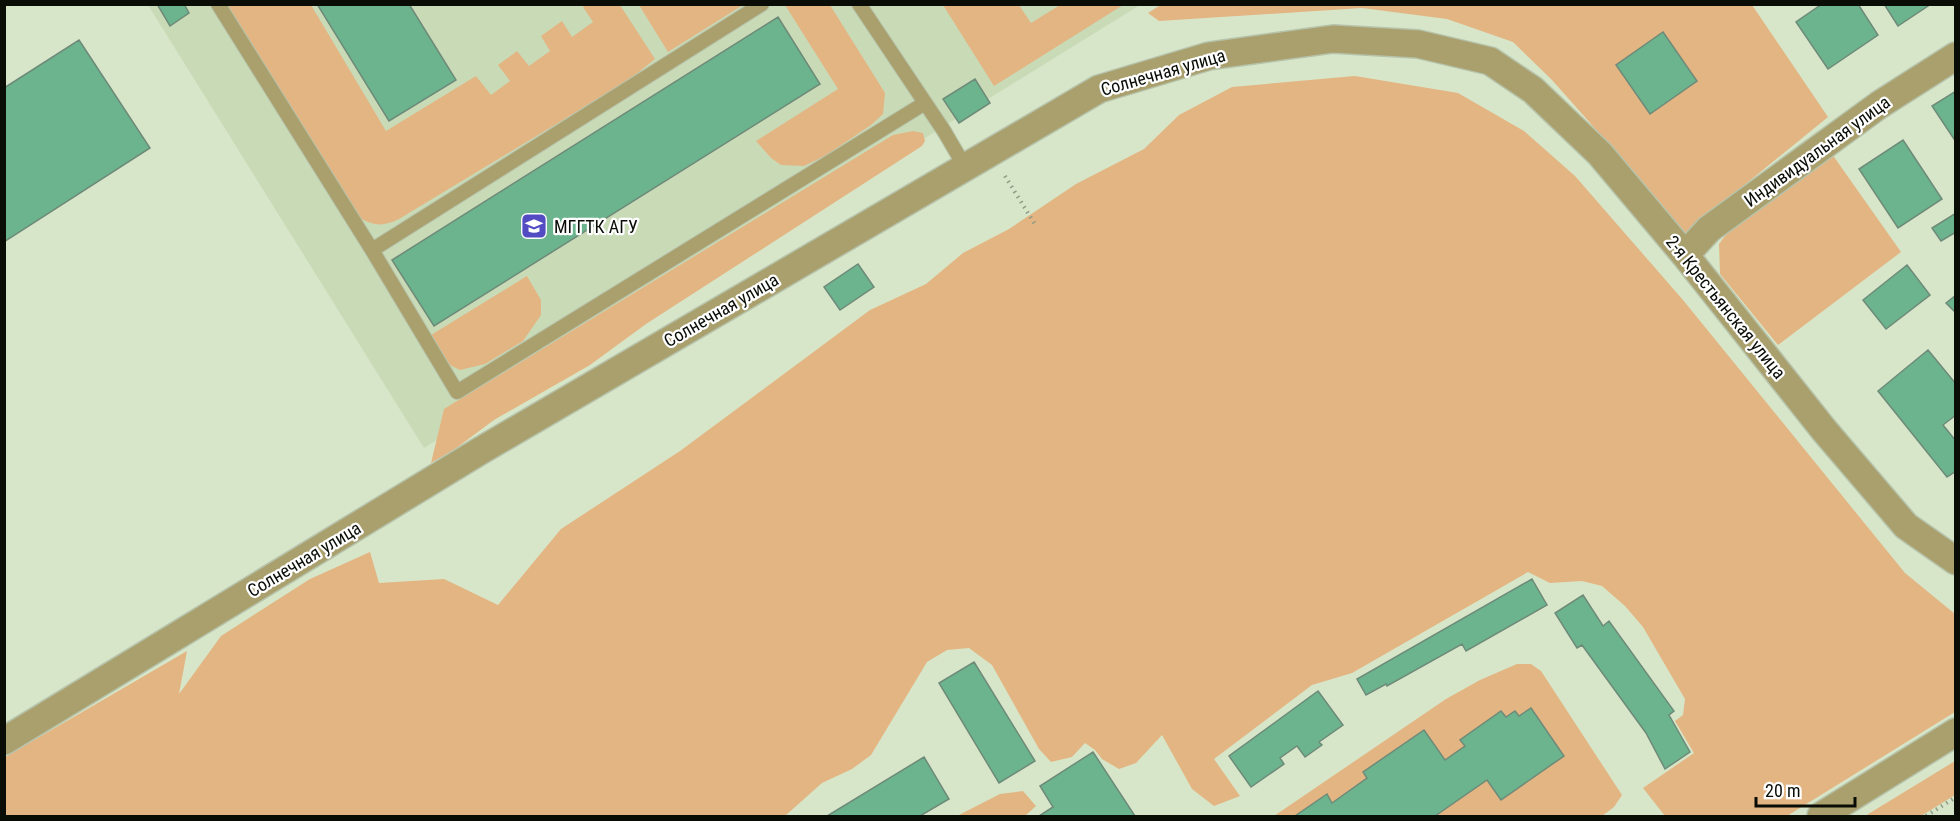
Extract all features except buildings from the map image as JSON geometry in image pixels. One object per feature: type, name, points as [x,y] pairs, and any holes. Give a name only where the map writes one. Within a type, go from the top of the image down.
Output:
[{"type":"street","name":"Солнечная улица","points":[[4,741],[480,451],[1099,89],[1209,56],[1333,39],[1418,44],[1490,61]]},
{"type":"street","name":"Индивидуальная улица","points":[[1685,255],[1709,228],[1879,105],[1956,56]]},
{"type":"street","name":"2-я Крестьянская улица","points":[[1490,61],[1533,90],[1600,154],[1685,255],[1824,430],[1906,526],[1956,561]]},
{"type":"street","points":[[1821,816],[1956,732]]},
{"type":"lane","points":[[218,4],[458,392],[925,103]]},
{"type":"lane","points":[[372,250],[762,4]]},
{"type":"lane","points":[[859,4],[944,131],[965,167]]},
{"type":"path","points":[[1005,176],[1036,225]]},
{"type":"path","points":[[1926,816],[1956,797]]},
{"type":"shaded area","points":[[1162,4],[1752,5],[1828,117],[1682,236],[1630,168],[1552,80],[1513,42],[1447,19],[1362,8],[1159,21],[1148,13]]},
{"type":"shaded area","name":"МГГТК АГУ","points":[[148,5],[1140,5],[424,448]]},
{"type":"shaded area","points":[[222,5],[311,5],[386,131],[476,76],[491,95],[510,81],[498,65],[517,51],[529,66],[550,51],[541,36],[562,21],[572,37],[593,22],[583,7],[586,5],[620,5],[655,59],[629,80],[399,219],[378,224],[358,217]]},
{"type":"shaded area","points":[[639,5],[743,5],[668,52]]},
{"type":"shaded area","points":[[785,5],[830,5],[885,93],[883,114],[871,125],[825,156],[804,166],[781,165],[771,158],[756,141],[838,89]]},
{"type":"shaded area","points":[[943,5],[1019,5],[1031,23],[1060,5],[1123,5],[994,86]]},
{"type":"shaded area","points":[[1355,76],[1458,93],[1524,131],[1575,176],[1683,300],[1905,573],[1955,614],[1955,712],[1787,816],[1665,816],[1643,788],[1694,753],[1675,721],[1683,715],[1685,699],[1643,627],[1625,606],[1602,586],[1582,581],[1550,583],[1528,572],[1352,673],[1312,685],[1214,759],[1240,796],[1214,806],[1192,789],[1162,735],[1136,763],[1119,769],[1102,759],[1085,743],[1072,757],[1051,762],[1039,749],[992,665],[969,648],[947,650],[927,662],[871,755],[852,769],[822,783],[785,816],[5,816],[5,757],[187,651],[179,694],[221,636],[310,579],[370,552],[379,583],[444,579],[498,605],[561,529],[680,451],[870,310],[926,284],[963,253],[1009,229],[1076,184],[1144,149],[1179,115],[1232,87]]},
{"type":"shaded area","points":[[913,131],[923,133],[925,141],[922,146],[646,324],[590,365],[494,420],[455,449],[431,463],[444,409],[893,135]]},
{"type":"shaded area","points":[[1832,154],[1901,252],[1778,345],[1720,274],[1719,244],[1733,225]]},
{"type":"shaded area","points":[[527,276],[541,300],[541,315],[523,341],[485,364],[460,370],[450,365],[431,335]]},
{"type":"shaded area","points":[[1517,664],[1531,664],[1541,671],[1622,795],[1614,807],[1602,816],[1274,816],[1446,699],[1480,680]]},
{"type":"shaded area","points":[[1955,761],[1955,795],[1921,816],[1865,816]]},
{"type":"shaded area","points":[[1023,791],[1036,806],[1025,816],[957,816],[1000,794]]},
{"type":"place","name":"МГГТК АГУ","points":[[534,226]]}]
